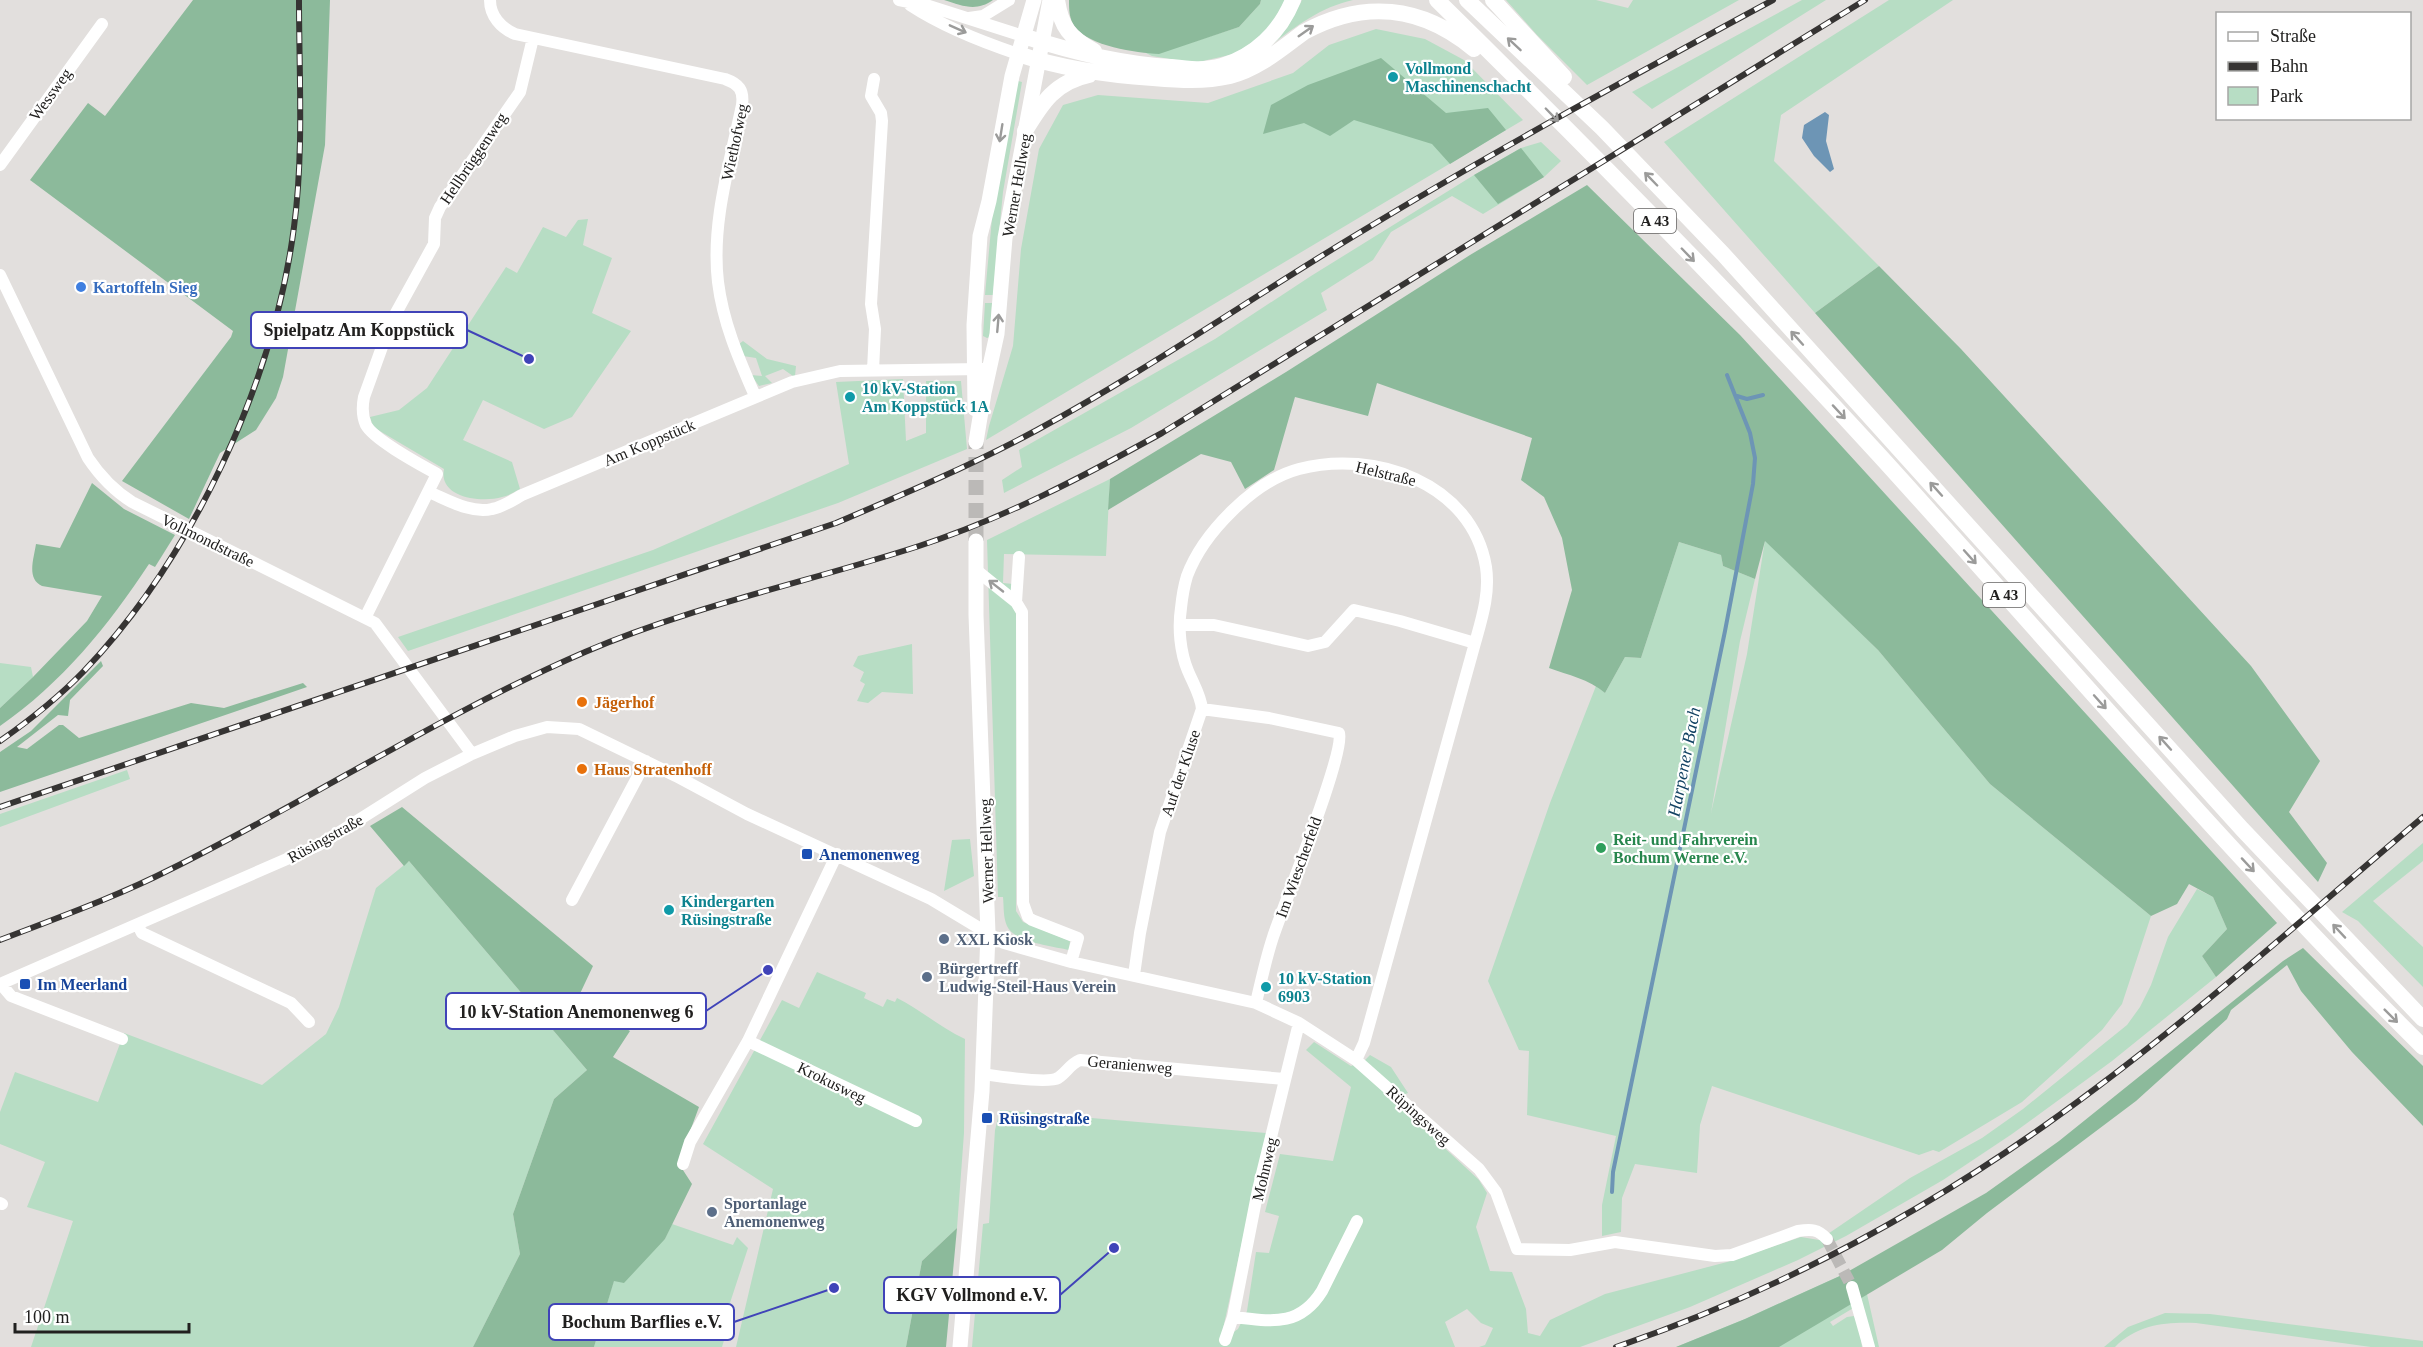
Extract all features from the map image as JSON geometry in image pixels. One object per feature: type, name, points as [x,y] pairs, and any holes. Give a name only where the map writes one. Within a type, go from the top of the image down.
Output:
[{"type":"highway","points":[[1057,0],[1061,17],[1072,37],[1108,58]]},
{"type":"highway","points":[[1023,36],[1066,50],[1137,64],[1193,69],[1222,66],[1245,57],[1263,43],[1281,24],[1293,0]]},
{"type":"highway","name":"A 43","points":[[1437,0],[1512,73],[1799,369],[2224,841],[2423,1047]]},
{"type":"highway","name":"A 43","points":[[1467,0],[1602,128],[1723,254],[2242,828],[2423,1019]]},
{"type":"highway","points":[[1493,0],[1574,87],[1602,128]]},
{"type":"highway","points":[[1018,54],[1073,70],[1098,73],[1180,80],[1230,76],[1258,65],[1331,15],[1365,6],[1387,7],[1404,11],[1442,25],[1494,66],[1512,73]]},
{"type":"highway","points":[[1025,131],[1041,104],[1052,91],[1068,81],[1098,73]]},
{"type":"main road","name":"Werner Hellweg","points":[[1034,0],[1011,76],[989,201],[980,236],[974,325],[976,442],[997,334],[1005,238],[1050,0]]},
{"type":"main road","name":"Werner Hellweg","points":[[960,1347],[982,1074],[988,933],[976,542]]},
{"type":"street","name":"Wiethofweg","points":[[490,0],[494,16],[500,24],[515,34],[725,79],[740,87],[743,94],[742,105],[721,205],[717,260],[718,282],[724,316],[732,342],[755,396]]},
{"type":"street","points":[[967,18],[983,16],[1009,0]]},
{"type":"street","points":[[902,1],[929,6],[1023,36]]},
{"type":"street","points":[[902,1],[924,14],[1018,54]]},
{"type":"street","name":"Wessweg","points":[[0,165],[102,24]]},
{"type":"street","name":"Hellbrüggenweg","points":[[429,492],[437,474],[382,440],[368,428],[362,410],[364,397],[391,322],[434,244],[435,218],[440,207],[520,92],[533,38]]},
{"type":"street","points":[[873,370],[875,329],[871,304],[882,121],[881,113],[871,96],[874,79]]},
{"type":"street","name":"Vollmondstraße","points":[[0,275],[78,438],[100,476],[132,502],[375,623],[472,754]]},
{"type":"street","points":[[974,368],[990,370]]},
{"type":"street","name":"Am Koppstück","points":[[429,492],[469,508],[484,511],[494,509],[522,495],[792,382],[822,374],[873,370],[974,368]]},
{"type":"street","name":"Helstraße","points":[[1202,709],[1187,668],[1180,625],[1187,577],[1200,550],[1237,505],[1261,487],[1298,469],[1326,464],[1360,464],[1398,473],[1429,485],[1457,507],[1468,521],[1477,536],[1486,567],[1487,594],[1370,1022],[1356,1060]]},
{"type":"street","points":[[365,618],[429,492]]},
{"type":"street","points":[[1016,602],[1019,557]]},
{"type":"street","points":[[976,570],[1016,602],[1022,612],[1023,903],[1032,920],[1078,938],[1071,962]]},
{"type":"street","points":[[1180,625],[1214,625],[1308,645],[1325,642],[1354,610],[1475,643]]},
{"type":"street","name":"Auf der Kluse","points":[[1134,975],[1141,923],[1160,832],[1202,709],[1269,718],[1339,733]]},
{"type":"street","name":"Rüsingstraße","points":[[122,1039],[11,996],[1,984],[319,845],[425,778],[472,754],[515,736],[547,727],[579,729],[747,814],[931,899],[988,933]]},
{"type":"street","name":"Im Wiescherfeld","points":[[1256,1003],[1274,934],[1333,773],[1340,748],[1339,733]]},
{"type":"street","points":[[572,900],[646,761]]},
{"type":"street","points":[[683,1164],[690,1142],[748,1041],[837,854]]},
{"type":"street","points":[[138,925],[142,933],[291,1003],[309,1022]]},
{"type":"street","name":"Rüpingsweg","points":[[988,933],[1004,943],[1071,962],[1256,1003],[1299,1023],[1356,1060],[1479,1169],[1496,1192],[1517,1249],[1570,1250],[1615,1242],[1715,1256],[1732,1255],[1798,1231],[1822,1235]]},
{"type":"street","name":"Mohnweg","points":[[1225,1340],[1233,1317],[1284,1079],[1299,1023]]},
{"type":"street","name":"Krokusweg","points":[[748,1041],[916,1122]]},
{"type":"street","name":"Geranienweg","points":[[982,1074],[1052,1080],[1063,1074],[1072,1063],[1080,1060],[1284,1079]]},
{"type":"street","points":[[1233,1317],[1276,1321],[1295,1317],[1304,1312],[1316,1301],[1322,1291],[1357,1221]]},
{"type":"street","points":[[1852,1287],[1869,1347]]},
{"type":"green space","points":[[193,0],[330,0],[325,145],[283,377],[276,398],[256,430],[220,453],[189,519],[122,481],[231,337],[233,331],[30,180],[88,103],[105,116]]},
{"type":"green space","points":[[944,0],[993,0],[975,7]]},
{"type":"green space","points":[[1069,0],[1261,0],[1239,27],[1159,54],[1102,44],[1082,34],[1073,24]]},
{"type":"green space","points":[[1261,0],[1285,0],[1271,26],[1253,42],[1234,54],[1194,63],[1146,53],[1159,53],[1239,27]]},
{"type":"green space","points":[[1302,0],[1353,0],[1320,12],[1270,46],[1287,28]]},
{"type":"green space","points":[[1506,0],[1596,0],[1628,8],[1633,0],[1739,0],[1587,85]]},
{"type":"green space","points":[[1802,0],[1826,0],[1652,109],[1632,92]]},
{"type":"green space","points":[[1889,0],[1953,0],[1781,115],[1774,161],[1879,266],[1815,313],[1664,142]]},
{"type":"green space","points":[[1376,29],[1425,39],[1464,60],[1523,120],[986,440],[1013,346],[1021,249],[1039,149],[1063,105],[1098,95],[1208,103],[1293,73],[1329,45]]},
{"type":"green space","points":[[1381,58],[1446,113],[1488,108],[1506,130],[1450,164],[1432,144],[1354,120],[1330,136],[1304,123],[1263,134],[1271,105],[1308,85]]},
{"type":"green space","points":[[1014,80],[1022,82],[1003,192],[993,295],[985,295],[994,196]]},
{"type":"green space","points":[[1541,142],[1561,161],[1544,177],[1483,214],[1452,196],[1391,232],[1373,260],[1321,293],[1327,310],[1131,428],[1004,493],[1002,480],[1022,467],[1019,450],[1215,339],[1311,276],[1474,175],[1521,148]]},
{"type":"green space","points":[[1521,148],[1544,177],[1498,204],[1474,175]]},
{"type":"green space","points":[[1587,185],[1740,335],[2277,923],[2216,977],[2202,956],[2227,929],[2213,897],[2189,884],[2177,904],[2151,916],[1990,784],[1878,650],[1765,541],[1755,579],[1723,566],[1721,555],[1679,542],[1641,658],[1625,657],[1605,693],[1585,681],[1549,668],[1572,590],[1562,538],[1544,497],[1521,480],[1532,438],[1377,383],[1368,416],[1295,397],[1274,470],[1245,489],[1231,462],[1201,454],[1108,510],[1110,479]]},
{"type":"green space","points":[[588,219],[583,245],[612,258],[592,313],[631,331],[572,417],[544,429],[483,400],[463,440],[512,462],[520,489],[494,499],[473,498],[454,492],[444,479],[444,469],[373,427],[370,417],[399,410],[427,388],[506,267],[517,273],[543,227],[566,237],[578,220]]},
{"type":"green space","points":[[1879,266],[1961,349],[2251,666],[2320,761],[2289,812],[2327,863],[2318,882],[1815,313]]},
{"type":"green space","points":[[985,303],[992,303],[990,337],[987,338],[983,336]]},
{"type":"green space","points":[[743,341],[767,359],[796,366],[795,376],[783,369],[765,376],[772,383],[759,386],[751,375],[762,376],[756,358],[743,356],[739,344]]},
{"type":"green space","points":[[903,379],[906,441],[926,433],[926,381],[961,381],[967,449],[838,503],[408,651],[398,637],[653,550],[849,464],[836,382]]},
{"type":"green space","points":[[1110,479],[1106,556],[1004,554],[1003,583],[1013,584],[1016,608],[1016,911],[1023,922],[1070,941],[1069,950],[1017,936],[1007,926],[1003,897],[998,897],[987,540]]},
{"type":"green space","points":[[92,483],[124,509],[175,535],[155,567],[149,564],[100,631],[64,672],[23,709],[0,726],[0,708],[87,621],[102,596],[42,586],[37,583],[33,573],[36,544],[60,548]]},
{"type":"green space","points":[[1765,540],[1878,650],[1990,784],[2151,916],[2122,1004],[2102,1030],[2022,1102],[1939,1152],[1933,1150],[1919,1155],[1712,1086],[1700,1125],[1697,1173],[1635,1164],[1622,1198],[1621,1232],[1602,1236],[1602,1205],[1616,1136],[1527,1115],[1529,1051],[1519,1050],[1488,981],[1550,803],[1596,686],[1605,693],[1625,657],[1641,658],[1679,542],[1721,555],[1723,566],[1755,579],[1740,641],[1711,813],[1747,654]]},
{"type":"green space","points":[[912,644],[913,694],[882,692],[868,703],[857,701],[865,684],[860,681],[864,672],[853,666],[858,656]]},
{"type":"green space","points":[[101,661],[103,666],[70,700],[68,716],[58,715],[17,747],[27,749],[59,725],[63,725],[79,738],[191,703],[224,708],[303,683],[307,687],[0,792],[0,752],[31,731]]},
{"type":"green space","points":[[0,663],[31,667],[33,677],[0,708]]},
{"type":"green space","points":[[127,770],[130,779],[0,827],[0,814]]},
{"type":"green space","points":[[402,807],[593,966],[577,1000],[630,1031],[613,1057],[699,1107],[689,1134],[681,1167],[692,1184],[665,1239],[624,1283],[614,1281],[594,1347],[473,1347],[520,1254],[513,1214],[554,1099],[587,1070],[409,861],[404,866],[370,826]]},
{"type":"green space","points":[[970,839],[974,876],[944,891],[952,840]]},
{"type":"green space","points":[[2423,843],[2423,861],[2373,901],[2423,947],[2423,987],[2358,921],[2342,912]]},
{"type":"green space","points":[[409,861],[587,1070],[554,1099],[513,1214],[520,1254],[473,1347],[31,1347],[73,1221],[27,1207],[45,1162],[0,1144],[0,1112],[15,1072],[98,1102],[124,1033],[262,1085],[326,1034],[339,1007],[376,888]]},
{"type":"green space","points":[[2197,889],[2213,897],[2227,929],[2202,956],[2216,977],[2112,1061],[2012,1134],[1943,1180],[1846,1236],[1798,1260],[1690,1307],[1580,1347],[1479,1347],[1485,1345],[1493,1328],[1481,1323],[1467,1309],[1445,1322],[1455,1347],[972,1347],[983,1224],[989,1223],[995,1130],[1000,1110],[1266,1133],[1221,1338],[1223,1339],[1238,1329],[1247,1311],[1256,1252],[1269,1253],[1279,1216],[1265,1212],[1280,1154],[1333,1161],[1351,1087],[1306,1050],[1314,1042],[1351,1066],[1365,1060],[1370,1055],[1391,1067],[1408,1093],[1392,1099],[1479,1180],[1487,1193],[1476,1227],[1490,1271],[1512,1272],[1526,1309],[1528,1333],[1540,1336],[1550,1320],[1605,1294],[1727,1262],[1801,1237],[1819,1240],[1910,1178],[1982,1138],[2023,1109],[2127,1025],[2140,1007],[2151,985],[2168,937]]},
{"type":"green space","points":[[2303,948],[2423,1066],[2423,1126],[2352,1052],[2301,991],[2287,965],[2231,1010],[2227,1019],[2136,1101],[1987,1213],[1942,1250],[1779,1347],[1676,1347],[1842,1275],[1986,1193],[2059,1141],[2283,961]]},
{"type":"green space","points":[[817,972],[866,993],[864,998],[883,1007],[887,999],[895,1002],[897,998],[965,1039],[964,1133],[957,1228],[922,1261],[906,1347],[736,1347],[773,1189],[703,1144],[782,1000],[799,1008]]},
{"type":"green space","points":[[672,1224],[733,1245],[737,1237],[748,1248],[727,1312],[732,1314],[722,1347],[594,1347],[614,1280],[665,1239]]},
{"type":"green space","points":[[957,1228],[946,1347],[906,1347],[922,1261]]},
{"type":"green space","points":[[1842,1275],[1855,1307],[1830,1322],[1833,1326],[1847,1317],[1854,1316],[1859,1326],[1862,1347],[1676,1347],[1745,1319]]},
{"type":"green space","points":[[1867,1294],[1879,1347],[1873,1347],[1859,1299]]},
{"type":"green space","points":[[2165,1313],[2210,1314],[2423,1341],[2423,1347],[2371,1347],[2185,1323],[2153,1326],[2133,1333],[2115,1347],[2104,1347],[2128,1327]]},
{"type":"water","points":[[1825,112],[1829,115],[1826,141],[1834,169],[1830,172],[1814,156],[1802,138],[1804,125]]},
{"type":"waterway","name":"Harpener Bach","points":[[1612,1192],[1613,1172],[1725,631],[1753,484],[1755,458],[1750,433],[1727,375]]},
{"type":"waterway","points":[[1737,396],[1747,399],[1763,395]]},
{"type":"tunnel","points":[[976,442],[976,541]]},
{"type":"tunnel","points":[[1827,1239],[1852,1287]]},
{"type":"railway","points":[[0,741],[33,717],[84,671],[123,626],[160,576],[193,522],[222,465],[247,406],[268,346],[284,286],[294,227],[300,142],[299,0]]},
{"type":"railway","points":[[0,807],[836,523],[938,479],[1079,407],[1323,255],[1465,170],[1773,0]]},
{"type":"railway","points":[[0,940],[108,898],[171,869],[480,702],[585,652],[667,621],[951,535],[1074,480],[1162,433],[1865,0]]},
{"type":"railway","points":[[1616,1347],[1728,1304],[1783,1279],[1891,1223],[1994,1160],[2093,1090],[2190,1015],[2423,817]]},
{"type":"place","name":"Vollmond Maschinenschacht","points":[[1393,77]]},
{"type":"place","name":"Kartoffeln Sieg","points":[[81,287]]},
{"type":"place","name":"Spielpatz Am Koppstück","points":[[529,359]]},
{"type":"place","name":"10 kV-Station Am Koppstück 1A","points":[[850,397]]},
{"type":"place","name":"Jägerhof","points":[[582,702]]},
{"type":"place","name":"Haus Stratenhoff","points":[[582,769]]},
{"type":"place","name":"Reit- und Fahrverein Bochum Werne e.V.","points":[[1601,848]]},
{"type":"place","name":"Anemonenweg","points":[[807,854]]},
{"type":"place","name":"Kindergarten Rüsingstraße","points":[[669,910]]},
{"type":"place","name":"XXL Kiosk","points":[[944,939]]},
{"type":"place","name":"10 kV-Station Anemonenweg 6","points":[[768,970]]},
{"type":"place","name":"Bürgertreff Ludwig-Steil-Haus Verein","points":[[927,977]]},
{"type":"place","name":"Im Meerland","points":[[25,984]]},
{"type":"place","name":"10 kV-Station 6903","points":[[1266,987]]},
{"type":"place","name":"Rüsingstraße","points":[[987,1118]]},
{"type":"place","name":"Sportanlage Anemonenweg","points":[[712,1212]]},
{"type":"place","name":"KGV Vollmond e.V.","points":[[1114,1248]]},
{"type":"place","name":"Bochum Barflies e.V.","points":[[834,1288]]}]
